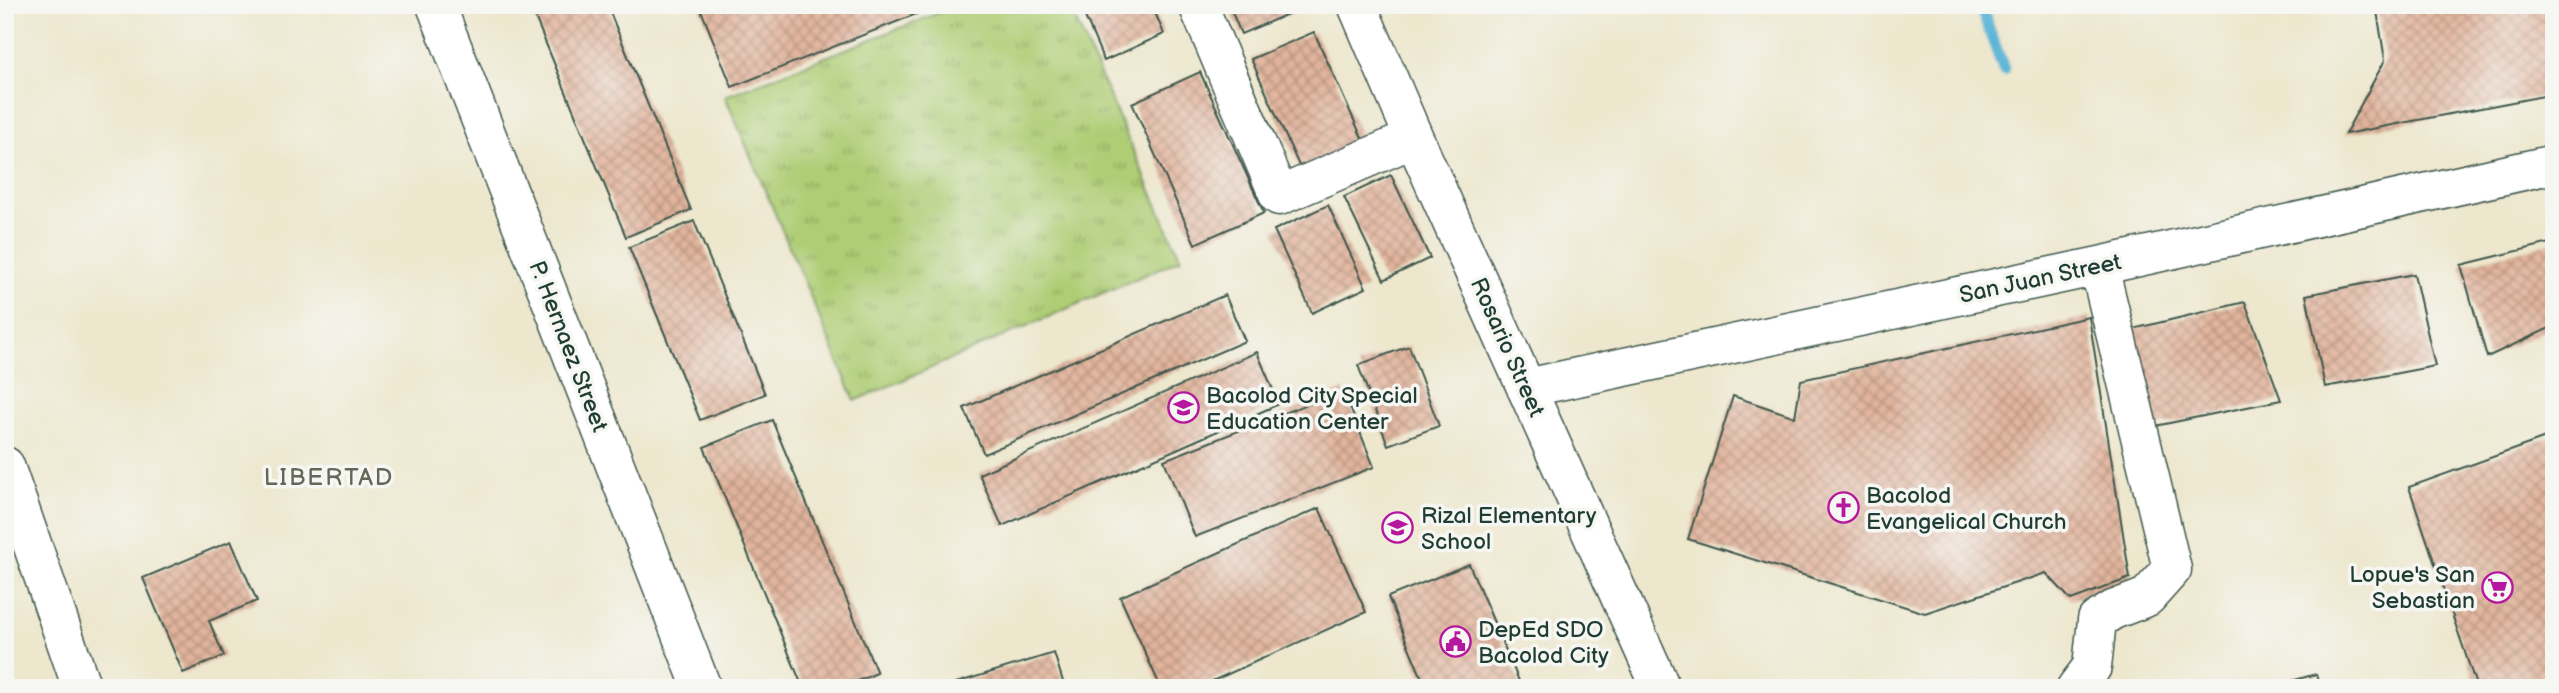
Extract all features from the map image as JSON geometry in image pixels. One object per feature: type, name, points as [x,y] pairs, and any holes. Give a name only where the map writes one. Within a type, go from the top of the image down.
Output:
[{"type":"street","name":"P. Hernaez Street","points":[[436,5],[702,688]]},
{"type":"street","points":[[1198,5],[1279,196],[1414,138]]},
{"type":"street","name":"Rosario Street","points":[[1357,5],[1661,688]]},
{"type":"street","name":"San Juan Street","points":[[1526,388],[2554,164]]},
{"type":"street","points":[[2076,688],[2092,667],[2097,620],[2113,610],[2147,597],[2172,569],[2099,265]]},
{"type":"street","points":[[5,466],[20,556],[82,688]]},
{"type":"green space","points":[[959,5],[1069,5],[1181,259],[855,401],[725,96]]},
{"type":"building","points":[[530,5],[607,5],[691,210],[626,237]]},
{"type":"building","points":[[699,5],[939,5],[732,87]]},
{"type":"building","points":[[1080,5],[1152,5],[1164,34],[1104,61]]},
{"type":"building","points":[[1229,5],[1301,5],[1302,8],[1241,34]]},
{"type":"building","points":[[2376,5],[2553,5],[2554,94],[2345,134],[2385,60]]},
{"type":"building","points":[[1314,32],[1363,140],[1300,168],[1251,59]]},
{"type":"building","points":[[1200,72],[1264,213],[1195,244],[1132,103]]},
{"type":"building","points":[[1391,175],[1430,258],[1384,280],[1344,197]]},
{"type":"building","points":[[1328,205],[1366,288],[1312,313],[1274,230]]},
{"type":"building","points":[[694,221],[765,394],[700,420],[629,247]]},
{"type":"building","points":[[2554,242],[2554,326],[2487,357],[2461,265]]},
{"type":"building","points":[[2414,274],[2435,366],[2325,387],[2306,295]]},
{"type":"building","points":[[1225,295],[1245,341],[984,454],[964,408]]},
{"type":"building","points":[[2245,302],[2281,400],[2155,426],[2133,329]]},
{"type":"building","points":[[2089,317],[2130,578],[2071,600],[2046,573],[1925,613],[1688,539],[1733,396],[1795,417],[1801,380]]},
{"type":"building","points":[[1409,346],[1439,426],[1388,445],[1358,365]]},
{"type":"building","points":[[1257,352],[1279,404],[1002,526],[979,474]]},
{"type":"building","points":[[1343,390],[1374,467],[1195,537],[1164,460]]},
{"type":"building","points":[[772,420],[877,673],[841,688],[803,688],[704,447]]},
{"type":"building","name":"Lopue's San Sebastian","points":[[2554,435],[2554,688],[2477,688],[2409,487]]},
{"type":"building","points":[[1319,508],[1366,612],[1197,688],[1161,688],[1120,597]]},
{"type":"building","points":[[231,541],[257,601],[209,621],[224,656],[183,673],[143,578]]},
{"type":"building","name":"DepEd SDO Bacolod City","points":[[1469,564],[1522,688],[1426,688],[1388,597]]},
{"type":"building","points":[[1054,653],[1065,688],[943,688],[943,687]]},
{"type":"building","points":[[2316,674],[2321,688],[2270,688],[2270,687]]},
{"type":"waterway","points":[[1980,5],[2004,70]]},
{"type":"place","name":"Bacolod City Special Education Center","points":[[1183,408]]},
{"type":"place","name":"Bacolod Evangelical Church","points":[[1843,508]]},
{"type":"place","name":"Rizal Elementary School","points":[[1398,528]]},
{"type":"place","name":"Lopue's San Sebastian","points":[[2498,587]]},
{"type":"place","name":"DepEd SDO Bacolod City","points":[[1455,642]]},
{"type":"district","name":"LIBERTAD","points":[[329,477]]}]
